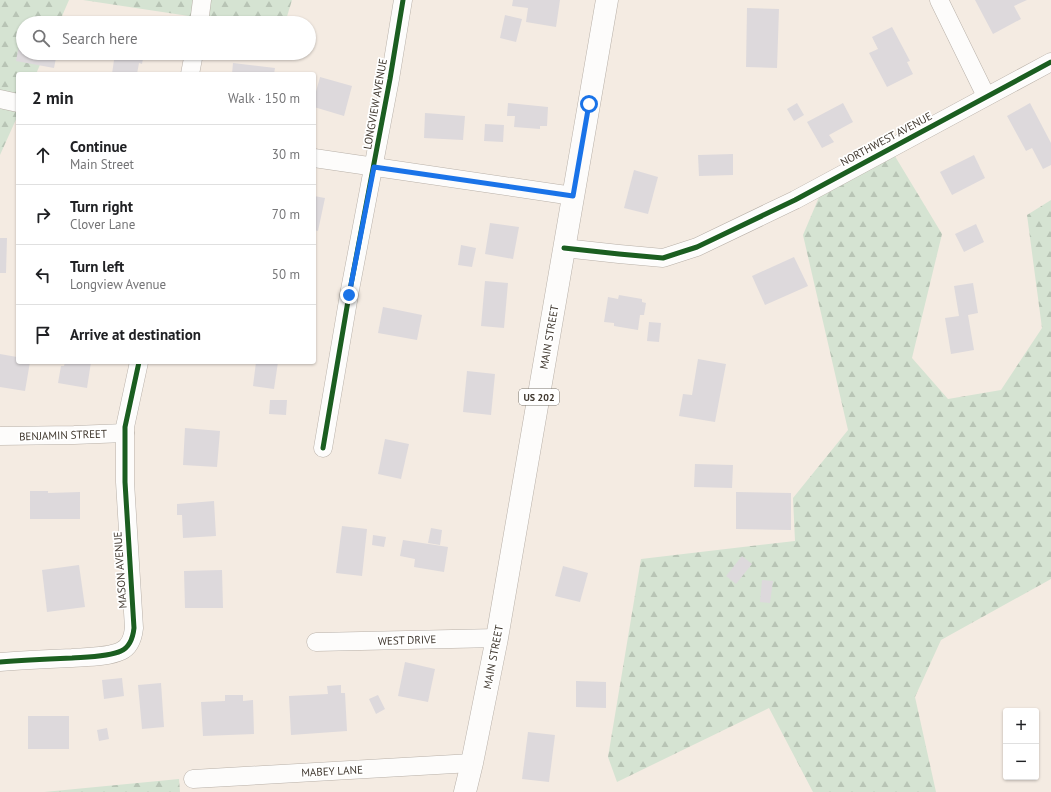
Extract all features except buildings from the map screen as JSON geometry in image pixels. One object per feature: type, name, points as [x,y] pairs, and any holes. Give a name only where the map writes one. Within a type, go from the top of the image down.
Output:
[{"type":"main road","name":"MAIN STREET","points":[[464,792],[472,763],[497,638],[606,0]]},
{"type":"street","points":[[200,16],[202,0]]},
{"type":"street","name":"LONGVIEW AVENUE","points":[[323,448],[349,295],[374,167],[403,0]]},
{"type":"street","points":[[939,0],[986,96]]},
{"type":"street","points":[[190,72],[193,60]]},
{"type":"street","name":"NORTHWEST AVENUE","points":[[564,248],[663,258],[697,247],[794,200],[1051,62]]},
{"type":"street","points":[[0,99],[16,102]]},
{"type":"street","points":[[316,158],[573,196]]},
{"type":"street","name":"MASON AVENUE","points":[[0,662],[92,657],[114,654],[121,652],[130,642],[134,628],[125,482],[125,427],[140,364]]},
{"type":"street","name":"BENJAMIN STREET","points":[[0,436],[125,433]]},
{"type":"street","name":"WEST DRIVE","points":[[316,642],[497,638]]},
{"type":"street","name":"MABEY LANE","points":[[193,779],[472,763]]},
{"type":"green space","points":[[0,0],[69,0],[62,16],[16,16],[16,60],[42,60],[37,72],[16,72],[16,119],[0,155]]},
{"type":"green space","points":[[83,0],[292,0],[287,16],[189,16]]},
{"type":"green space","points":[[890,148],[942,234],[912,358],[948,399],[1001,390],[1042,328],[1027,215],[1051,200],[1051,579],[941,640],[915,697],[936,792],[813,792],[769,708],[617,782],[608,757],[641,559],[795,541],[793,498],[848,430],[803,235],[825,183]]},
{"type":"green space","points":[[179,779],[180,792],[44,792]]},
{"type":"cycle path","points":[[323,448],[349,295],[390,79],[403,0]]},
{"type":"cycle path","points":[[564,248],[663,258],[697,247],[795,200],[1051,62]]},
{"type":"cycle path","points":[[0,662],[104,656],[116,653],[127,647],[133,635],[134,628],[125,482],[125,427],[139,364]]},
{"type":"route","points":[[349,295],[374,167],[573,196],[589,104]]}]
